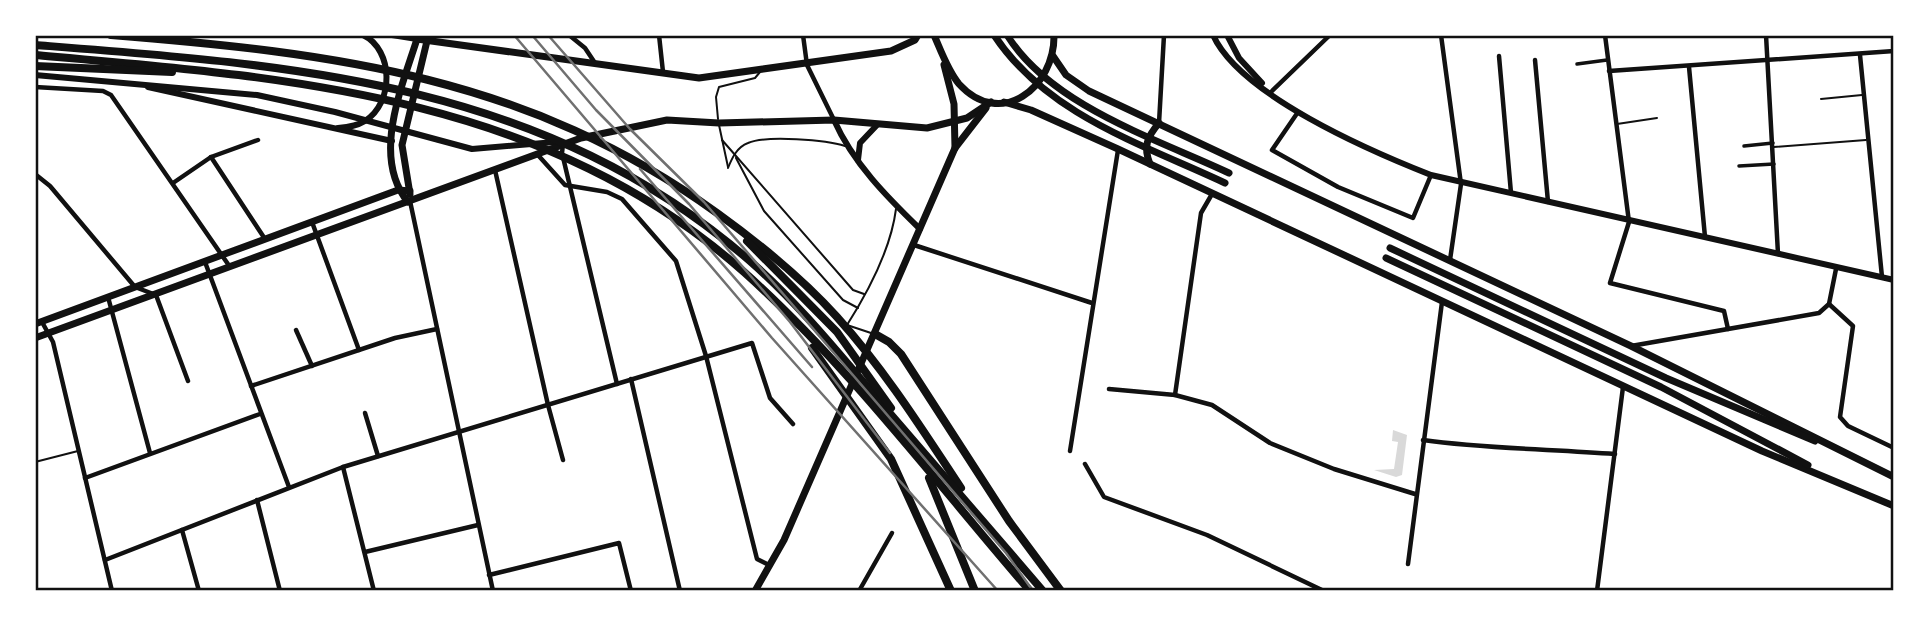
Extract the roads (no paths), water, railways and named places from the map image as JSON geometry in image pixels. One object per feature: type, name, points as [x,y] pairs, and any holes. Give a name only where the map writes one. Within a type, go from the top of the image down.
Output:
[{"type":"highway","points":[[111,35],[238,45],[359,63],[457,87],[564,124],[671,181],[722,217],[793,274],[867,352],[910,410],[1001,549],[1032,591]]},
{"type":"highway","points":[[35,45],[232,61],[369,82],[456,103],[542,134],[625,174],[678,206],[728,242],[775,284],[818,328],[1043,591]]},
{"type":"highway","points":[[35,55],[245,75],[365,93],[481,125],[593,171],[645,200],[704,240],[744,273],[847,378],[1032,591]]},
{"type":"highway","points":[[35,66],[245,75]]},
{"type":"highway","points":[[722,217],[837,332],[889,404],[929,478],[975,591]]},
{"type":"highway","points":[[786,315],[858,409],[891,459],[951,591]]},
{"type":"highway","points":[[874,338],[889,342],[901,354],[1009,521],[1061,591]]},
{"type":"main road","points":[[333,129],[354,126],[367,120],[376,110],[384,91],[385,62],[377,47],[363,35]]},
{"type":"main road","points":[[392,35],[711,78],[891,51],[915,40],[918,35]]},
{"type":"main road","points":[[934,35],[959,83],[991,102]]},
{"type":"main road","points":[[994,35],[1022,72],[1062,104],[1225,183]]},
{"type":"main road","points":[[1007,35],[1028,63],[1066,93],[1229,173]]},
{"type":"main road","points":[[1004,102],[1024,96],[1041,82],[1053,56],[1054,35]]},
{"type":"main road","points":[[1213,35],[1219,49],[1235,68],[1298,111],[1375,153],[1431,175],[1836,269],[1894,279]]},
{"type":"main road","points":[[1227,35],[1239,58],[1271,92]]},
{"type":"main road","points":[[409,202],[398,190],[391,141],[396,112],[417,39]]},
{"type":"main road","points":[[409,202],[403,138],[428,41]]},
{"type":"main road","points":[[942,54],[954,104],[955,148]]},
{"type":"main road","points":[[1053,56],[1066,75],[1077,84],[1156,126],[1631,346],[1784,419],[1835,449]]},
{"type":"main road","points":[[35,75],[241,93],[335,111],[458,147],[486,150],[581,138]]},
{"type":"main road","points":[[129,82],[391,141],[403,138]]},
{"type":"main road","points":[[755,591],[770,566],[874,338],[955,148],[991,102]]},
{"type":"main road","points":[[35,338],[581,138],[635,125],[667,121],[719,123],[834,120],[927,128],[955,122],[991,102],[1004,102],[1022,106],[1118,149],[1762,451],[1824,474],[1894,506]]},
{"type":"main road","points":[[834,120],[845,146],[896,206],[920,229]]},
{"type":"main road","points":[[858,160],[860,144],[877,125]]},
{"type":"main road","points":[[1150,164],[1146,154],[1146,142],[1156,126]]},
{"type":"main road","points":[[38,323],[398,190],[410,191]]},
{"type":"main road","points":[[1390,248],[1740,412],[1835,449],[1894,477]]},
{"type":"main road","points":[[1386,258],[1661,387],[1824,474]]},
{"type":"street","points":[[569,35],[585,48],[596,64]]},
{"type":"street","points":[[659,35],[663,73]]},
{"type":"street","points":[[803,35],[807,65],[834,120]]},
{"type":"street","points":[[1156,126],[1164,35]]},
{"type":"street","points":[[1271,92],[1330,35]]},
{"type":"street","points":[[1441,35],[1461,184],[1450,260]]},
{"type":"street","points":[[1605,35],[1629,222],[1610,283],[1724,311],[1728,329]]},
{"type":"street","points":[[1766,35],[1778,255]]},
{"type":"street","points":[[1609,71],[1894,51]]},
{"type":"street","points":[[1860,55],[1882,277]]},
{"type":"street","points":[[1499,57],[1511,194]]},
{"type":"street","points":[[1535,60],[1548,203]]},
{"type":"street","points":[[1577,64],[1607,60]]},
{"type":"street","points":[[1689,67],[1706,238]]},
{"type":"street","points":[[35,87],[108,93],[230,268]]},
{"type":"street","points":[[1298,111],[1272,150],[1338,187],[1413,218],[1431,175]]},
{"type":"street","points":[[173,183],[211,157],[258,140]]},
{"type":"street","points":[[563,144],[562,153],[617,384]]},
{"type":"street","points":[[1744,146],[1773,145]]},
{"type":"street","points":[[1070,451],[1118,149]]},
{"type":"street","points":[[537,154],[556,178],[571,188],[614,194],[673,257],[706,356],[757,559],[770,566]]},
{"type":"street","points":[[211,157],[265,240]]},
{"type":"street","points":[[1739,166],[1774,164]]},
{"type":"street","points":[[495,170],[548,405],[564,460]]},
{"type":"street","points":[[35,174],[50,186],[135,287],[156,295],[188,381]]},
{"type":"street","points":[[1174,396],[1201,213],[1212,194]]},
{"type":"street","points":[[409,202],[493,591]]},
{"type":"street","points":[[312,222],[359,350]]},
{"type":"street","points":[[914,245],[1092,303]]},
{"type":"street","points":[[205,261],[289,487]]},
{"type":"street","points":[[1631,346],[1819,313],[1829,304],[1836,269]]},
{"type":"street","points":[[108,297],[150,453]]},
{"type":"street","points":[[1408,564],[1441,302]]},
{"type":"street","points":[[1829,304],[1853,326],[1840,417],[1848,426],[1894,448]]},
{"type":"street","points":[[38,323],[50,333],[111,591]]},
{"type":"street","points":[[251,386],[359,350],[437,329]]},
{"type":"street","points":[[296,330],[312,366]]},
{"type":"street","points":[[105,560],[344,467],[752,343],[770,398],[793,424]]},
{"type":"street","points":[[631,379],[680,591]]},
{"type":"street","points":[[1597,591],[1624,386]]},
{"type":"street","points":[[1109,389],[1174,396],[1212,405],[1270,443],[1334,469],[1415,494]]},
{"type":"street","points":[[365,412],[378,456]]},
{"type":"street","points":[[85,478],[260,414]]},
{"type":"street","points":[[1423,440],[1514,451],[1546,448],[1615,454]]},
{"type":"street","points":[[1085,464],[1104,497],[1206,535],[1324,591]]},
{"type":"street","points":[[344,467],[374,591]]},
{"type":"street","points":[[257,500],[280,591]]},
{"type":"street","points":[[365,552],[478,525]]},
{"type":"street","points":[[182,530],[199,591]]},
{"type":"street","points":[[859,591],[892,533]]},
{"type":"street","points":[[489,575],[618,542],[631,591]]},
{"type":"lane","points":[[761,71],[755,78],[719,87],[716,97],[728,168],[734,154],[748,143],[828,140],[845,146]]},
{"type":"lane","points":[[1821,99],[1864,95]]},
{"type":"lane","points":[[1616,124],[1657,118]]},
{"type":"lane","points":[[722,140],[853,290],[864,294]]},
{"type":"lane","points":[[1773,145],[1868,140]]},
{"type":"lane","points":[[734,154],[764,211],[843,300],[858,308]]},
{"type":"lane","points":[[874,338],[847,325],[858,308],[894,228],[896,206]]},
{"type":"lane","points":[[35,462],[80,451]]},
{"type":"railway","points":[[514,35],[772,338],[998,591]]},
{"type":"railway","points":[[532,35],[596,110],[689,204],[790,322],[890,453]]},
{"type":"railway","points":[[548,35],[630,129],[704,202],[1006,553],[1033,591]]},
{"type":"railway","points":[[640,169],[812,367]]}]
